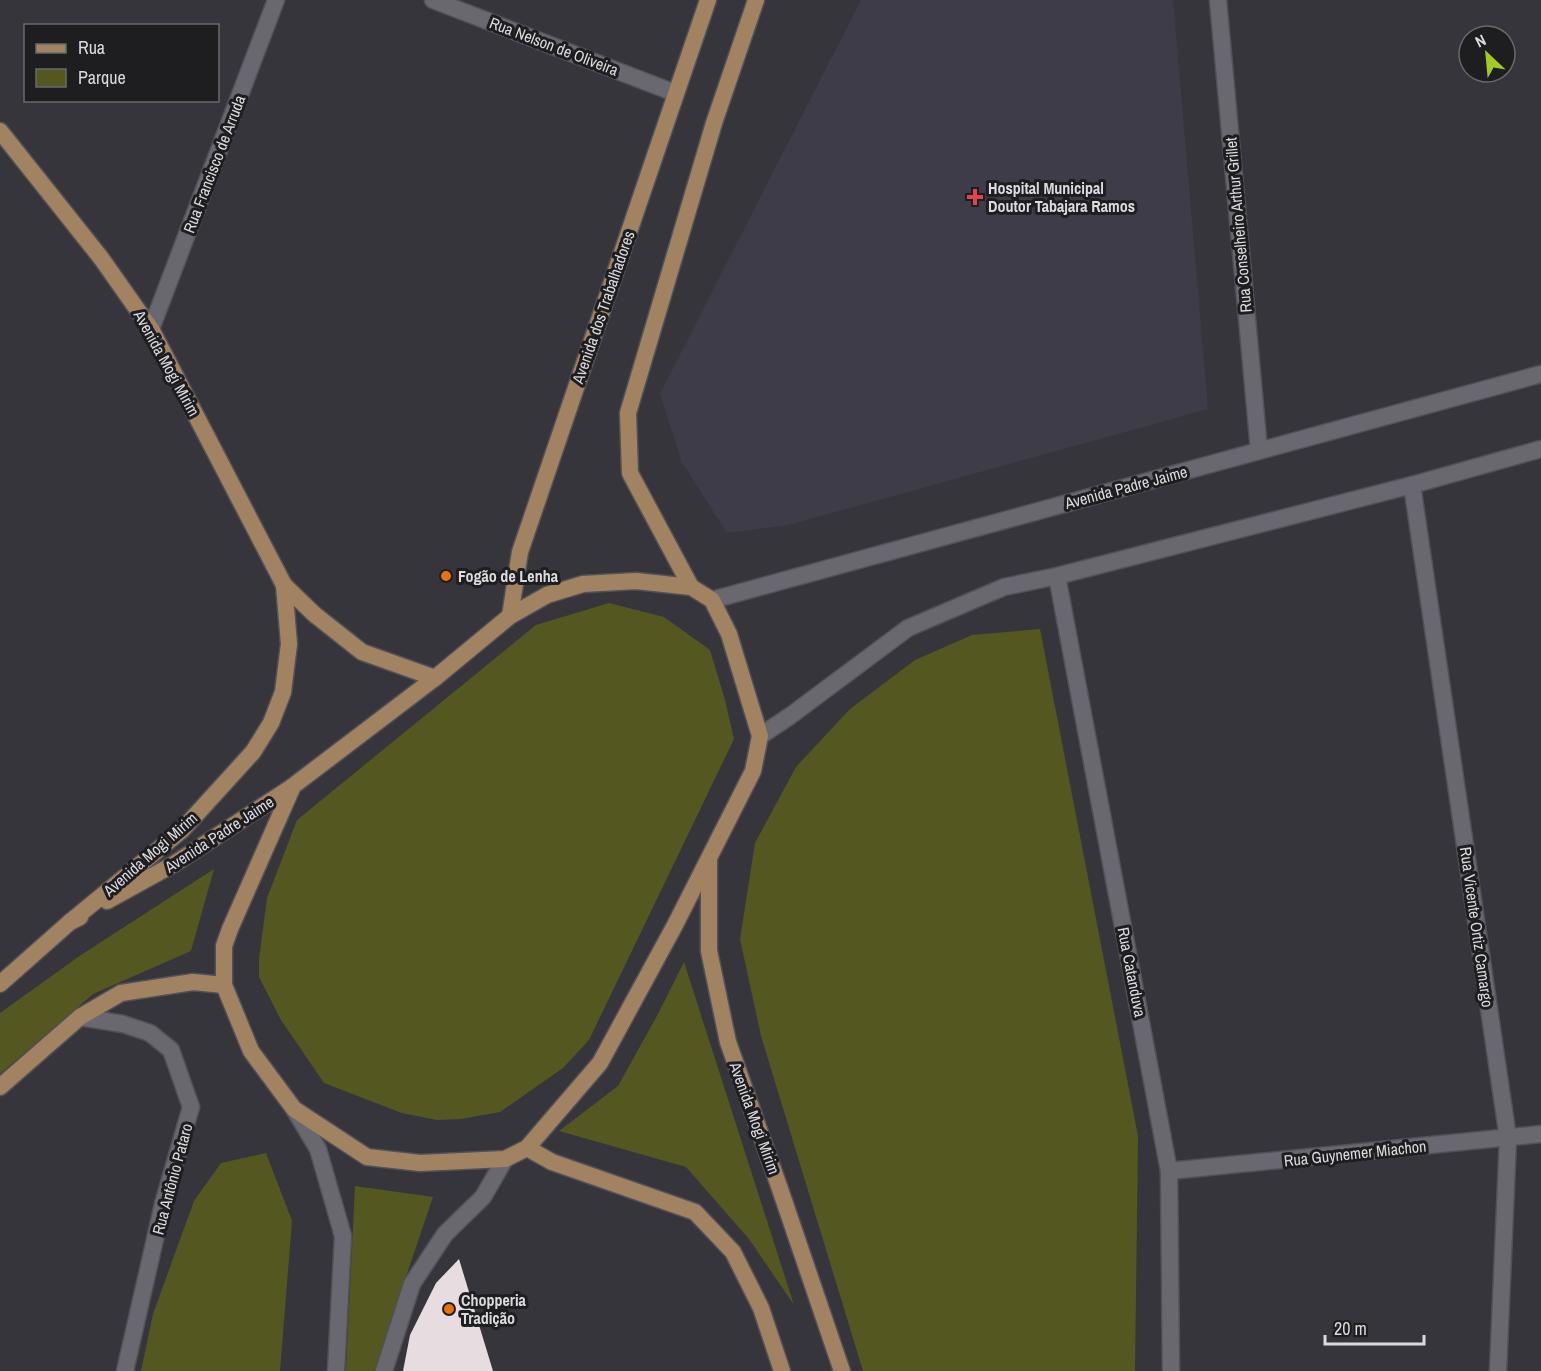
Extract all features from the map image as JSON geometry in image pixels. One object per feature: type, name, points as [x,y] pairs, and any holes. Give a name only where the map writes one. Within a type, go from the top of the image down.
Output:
[{"type":"main road","name":"Avenida dos Trabalhadores","points":[[510,616],[520,552],[708,0]]},
{"type":"main road","points":[[292,786],[230,929],[225,946],[224,985],[251,1051],[294,1109],[367,1157],[420,1163],[505,1159],[526,1148],[600,1063],[675,925],[753,771],[760,736],[729,634],[712,600],[691,587],[630,473],[628,413],[714,123],[756,0]]},
{"type":"main road","name":"Avenida Mogi Mirim","points":[[0,131],[101,258],[151,328],[284,585],[314,614],[362,651],[435,678]]},
{"type":"main road","name":"Avenida Padre Jaime","points":[[0,984],[70,922],[174,864],[348,746],[510,616],[547,595],[584,584],[636,581],[691,587]]},
{"type":"main road","name":"Avenida Mogi Mirim","points":[[70,922],[182,830],[253,752],[271,723],[283,692],[289,644],[284,585]]},
{"type":"main road","name":"Avenida Mogi Mirim","points":[[708,856],[709,951],[728,1042],[842,1371]]},
{"type":"main road","points":[[0,1087],[80,1017],[122,993],[193,982],[224,985]]},
{"type":"main road","points":[[526,1148],[552,1162],[695,1212],[733,1252],[761,1308],[782,1371]]},
{"type":"street","name":"Rua Francisco de Arruda","points":[[151,328],[276,0]]},
{"type":"street","name":"Rua Nelson de Oliveira","points":[[432,0],[675,93]]},
{"type":"street","name":"Rua Conselheiro Arthur Grillet","points":[[1218,0],[1259,450]]},
{"type":"street","name":"Avenida Padre Jaime","points":[[712,600],[1541,374]]},
{"type":"street","points":[[760,736],[908,628],[1004,587],[1057,576],[1541,449]]},
{"type":"street","name":"Rua Vicente Ortiz Camargo","points":[[1413,484],[1508,1138],[1498,1371]]},
{"type":"street","name":"Rua Catanduva","points":[[1057,576],[1169,1171],[1171,1371]]},
{"type":"street","name":"Rua Antônio Pataro","points":[[80,1017],[123,1024],[150,1033],[171,1050],[191,1107],[163,1204],[125,1371]]},
{"type":"street","points":[[294,1109],[318,1149],[343,1236],[336,1371]]},
{"type":"street","name":"Rua Guynemer Miachon","points":[[1169,1171],[1541,1134]]},
{"type":"street","points":[[384,1371],[412,1284],[445,1234],[483,1197],[505,1159]]},
{"type":"shaded area","name":"Hospital Municipal Doutor Tabajara Ramos","points":[[861,0],[1173,0],[1208,409],[788,525],[727,533],[682,462],[660,394]]},
{"type":"green space","points":[[609,603],[664,617],[710,650],[734,739],[589,1040],[563,1068],[500,1112],[461,1119],[437,1120],[402,1113],[324,1083],[281,1020],[259,977],[259,959],[267,898],[297,820],[536,625]]},
{"type":"green space","points":[[1040,629],[1138,1136],[1135,1371],[863,1371],[761,1036],[740,939],[755,843],[796,767],[850,709],[915,660],[972,635]]},
{"type":"green space","points":[[214,869],[191,951],[93,994],[0,1074],[0,1013],[81,955]]},
{"type":"green space","points":[[684,962],[794,1305],[749,1239],[686,1167],[559,1131],[618,1086]]},
{"type":"green space","points":[[266,1153],[292,1221],[280,1371],[141,1371],[153,1314],[194,1201],[221,1163]]},
{"type":"green space","points":[[355,1186],[433,1197],[374,1371],[346,1371]]},
{"type":"building","name":"Chopperia Tradição","points":[[459,1259],[493,1371],[403,1371],[410,1335],[436,1283]]},
{"type":"place","name":"Hospital Municipal Doutor Tabajara Ramos","points":[[975,197]]},
{"type":"place","name":"Fogão de Lenha","points":[[446,576]]},
{"type":"place","name":"Chopperia Tradição","points":[[449,1309]]}]
